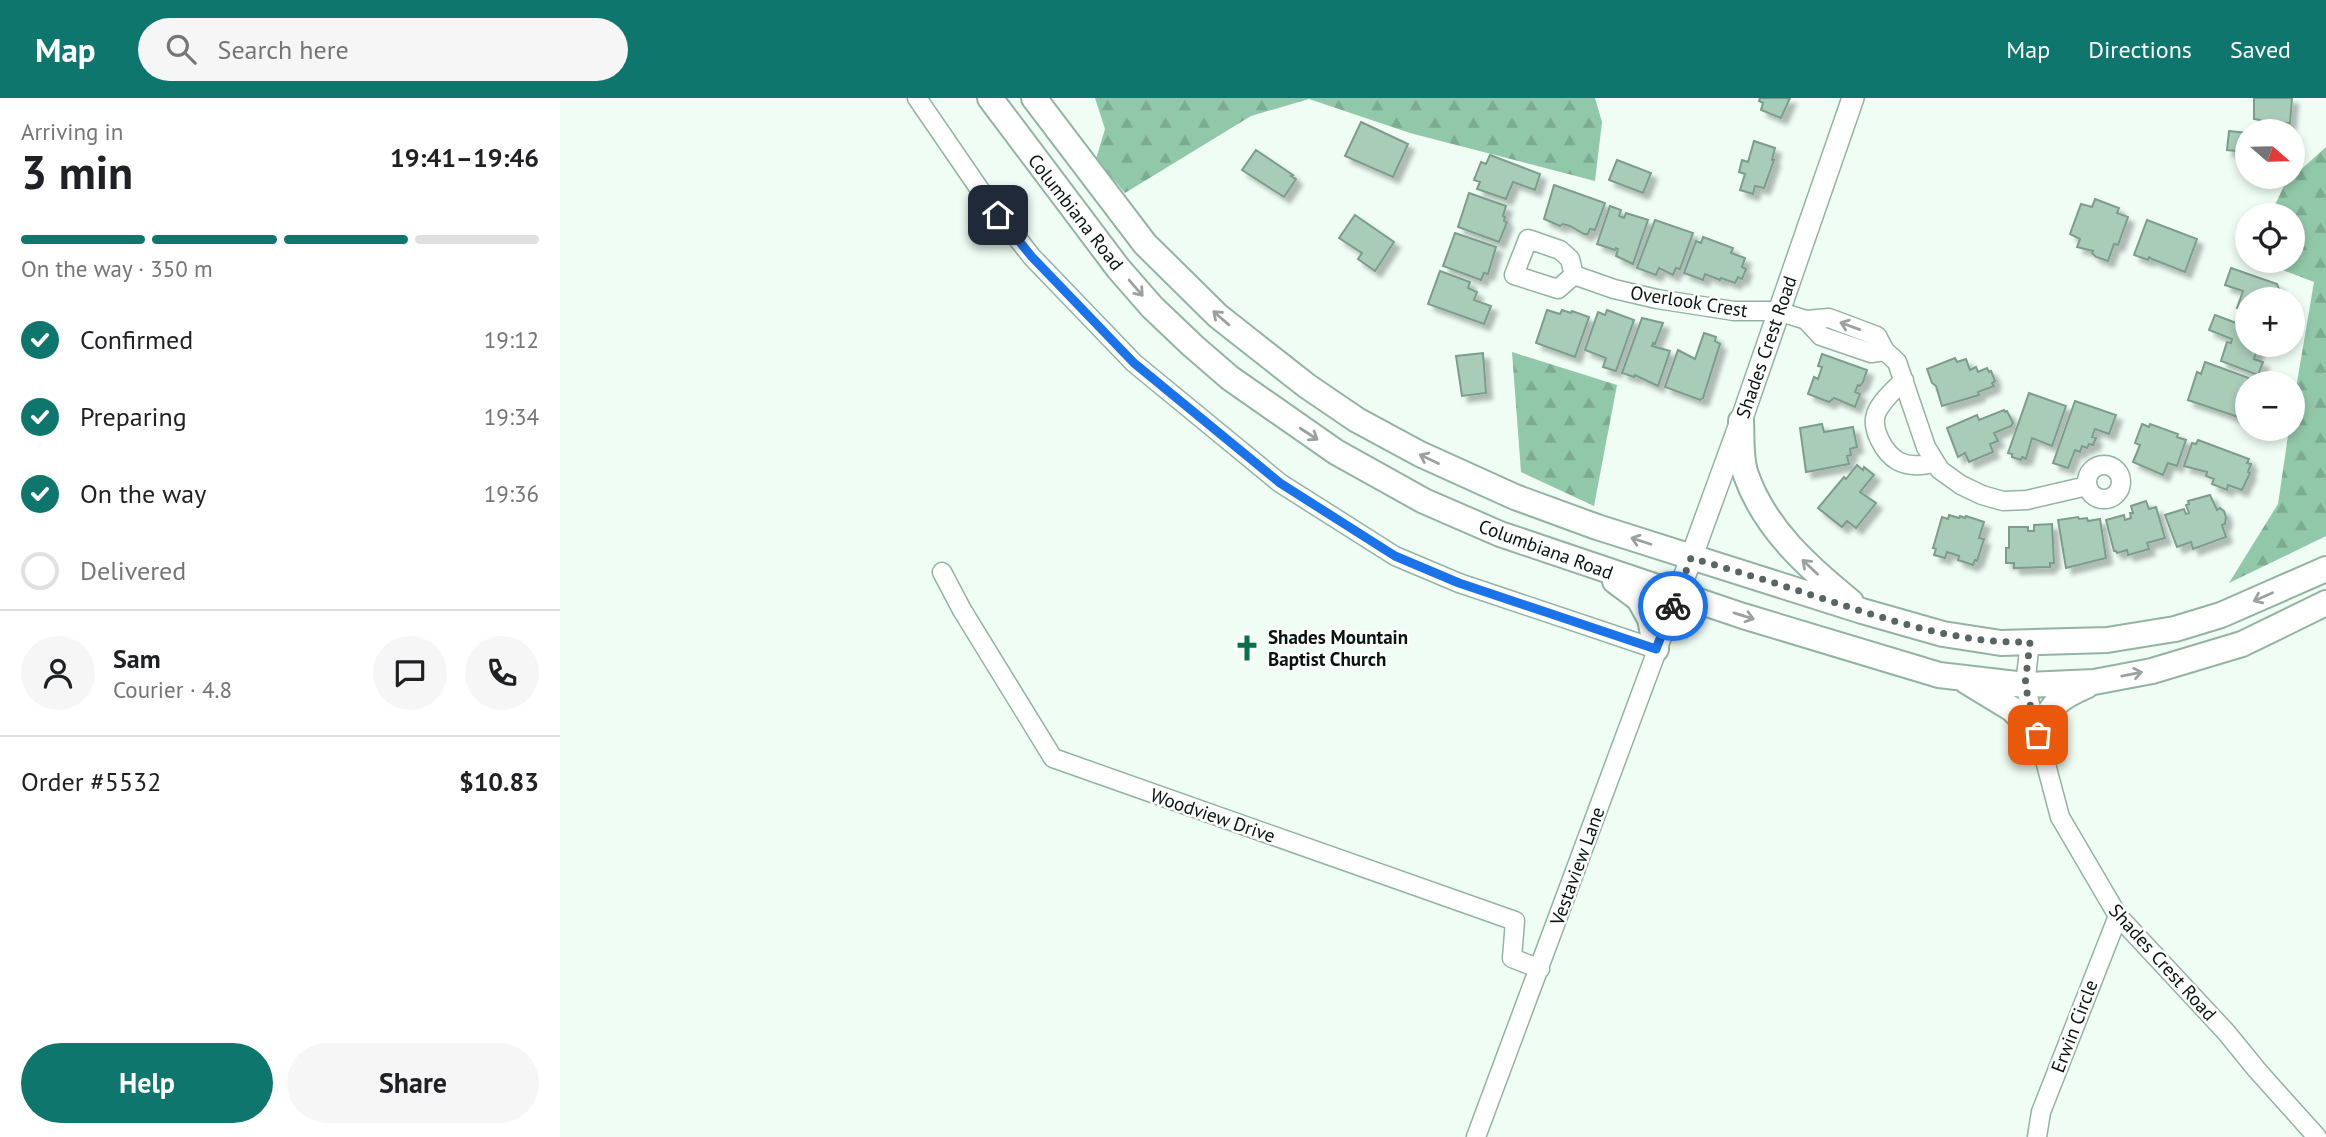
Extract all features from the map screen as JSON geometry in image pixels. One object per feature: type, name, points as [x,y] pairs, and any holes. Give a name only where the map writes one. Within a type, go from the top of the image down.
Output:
[{"type":"main road","name":"Columbiana Road","points":[[990,98],[1118,268],[1152,307],[1230,378],[1295,425],[1384,480],[1500,534],[1678,594],[1939,675],[2025,685],[2094,682],[2151,671],[2242,644],[2326,603]]},
{"type":"main road","name":"Columbiana Road","points":[[1034,98],[1145,244],[1218,316],[1255,347],[1357,420],[1429,458],[1515,497],[1691,558],[1862,611],[1943,634],[2001,643],[2107,640],[2175,629],[2221,615],[2326,569]]},
{"type":"main road","points":[[1230,378],[1255,347]]},
{"type":"main road","points":[[1741,421],[1742,457],[1746,474],[1779,534],[1801,558],[1862,611]]},
{"type":"main road","points":[[1500,534],[1515,497]]},
{"type":"main road","points":[[1601,569],[1639,600],[1650,619],[1656,649]]},
{"type":"main road","points":[[1960,677],[2012,709],[2038,735],[2048,713],[2061,697],[2094,682]]},
{"type":"street","points":[[917,98],[986,200],[1037,262],[1134,363],[1280,483],[1395,556],[1459,583],[1656,649]]},
{"type":"street","name":"Shades Crest Road","points":[[1678,594],[1853,98]]},
{"type":"street","name":"Overlook Crest","points":[[1574,275],[1614,289],[1657,299],[1734,311],[1778,311],[1806,320],[1829,318],[1877,336],[1885,351],[1897,362],[1926,447],[1940,470],[1961,485],[2003,501],[2027,499],[2087,486]]},
{"type":"street","points":[[1904,380],[1882,403],[1875,417],[1877,434],[1885,450],[1898,461],[1918,465],[1935,462]]},
{"type":"street","name":"Woodview Drive","points":[[942,572],[962,610],[1053,758],[1516,922],[1512,958],[1540,969]]},
{"type":"street","name":"Vestaview Lane","points":[[1476,1137],[1678,594]]},
{"type":"street","name":"Shades Crest Road","points":[[2030,642],[2025,685],[2060,817],[2118,916],[2226,1032],[2317,1137]]},
{"type":"street","name":"Erwin Circle","points":[[2037,1137],[2041,1112],[2118,916]]},
{"type":"green space","points":[[1095,98],[1595,98],[1602,122],[1595,181],[1410,133],[1309,99],[1251,116],[1125,193],[1096,159],[1105,129]]},
{"type":"green space","points":[[2326,147],[2326,536],[2229,583],[2278,504],[2287,441],[2305,441],[2305,371],[2299,371],[2301,357],[2305,357],[2305,335],[2314,282],[2290,273],[2305,273],[2305,203],[2276,203],[2283,189],[2305,189],[2305,166]]},
{"type":"green space","points":[[1512,352],[1617,385],[1594,506],[1521,472]]},
{"type":"building","points":[[1760,98],[1790,98],[1781,118],[1761,110],[1763,103],[1759,101]]},
{"type":"building","points":[[2254,98],[2292,98],[2290,119],[2254,119]]},
{"type":"building","points":[[1361,122],[1408,144],[1393,177],[1345,156]]},
{"type":"building","points":[[2229,131],[2235,132],[2235,151],[2227,150]]},
{"type":"building","points":[[1754,141],[1775,148],[1774,160],[1764,188],[1755,186],[1753,194],[1740,190],[1745,174],[1739,172],[1742,160],[1748,162]]},
{"type":"building","points":[[1256,150],[1296,179],[1284,197],[1242,170]]},
{"type":"building","points":[[1490,155],[1540,174],[1535,190],[1513,182],[1506,199],[1477,189],[1480,182],[1474,180],[1481,162],[1486,164]]},
{"type":"building","points":[[1617,160],[1651,173],[1643,193],[1609,180]]},
{"type":"building","points":[[1554,185],[1605,203],[1595,230],[1590,229],[1588,234],[1584,234],[1570,226],[1560,226],[1544,219]]},
{"type":"building","points":[[1469,193],[1506,206],[1503,216],[1507,222],[1499,242],[1458,227]]},
{"type":"building","points":[[2095,199],[2119,208],[2117,213],[2128,217],[2118,245],[2114,244],[2108,261],[2096,257],[2093,251],[2077,247],[2080,239],[2070,234],[2081,204],[2092,207]]},
{"type":"building","points":[[1610,206],[1621,210],[1619,216],[1624,218],[1626,213],[1648,220],[1633,264],[1616,256],[1618,249],[1597,244]]},
{"type":"building","points":[[1355,215],[1394,242],[1375,271],[1358,259],[1362,253],[1339,238]]},
{"type":"building","points":[[1655,220],[1693,233],[1680,269],[1676,268],[1673,275],[1659,268],[1656,275],[1637,268]]},
{"type":"building","points":[[2147,220],[2197,239],[2185,272],[2149,257],[2148,260],[2134,255]]},
{"type":"building","points":[[1455,233],[1496,247],[1488,274],[1484,273],[1481,280],[1443,266]]},
{"type":"building","points":[[1703,237],[1733,248],[1731,253],[1745,258],[1742,267],[1746,269],[1742,279],[1738,277],[1735,283],[1705,274],[1703,280],[1684,273],[1696,241],[1701,243]]},
{"type":"building","points":[[2231,268],[2235,269],[2235,273],[2245,273],[2277,284],[2278,287],[2235,288],[2225,285]]},
{"type":"building","points":[[1440,271],[1470,282],[1468,288],[1477,292],[1474,300],[1491,306],[1484,324],[1428,304]]},
{"type":"building","points":[[1547,310],[1560,314],[1562,310],[1572,311],[1589,317],[1575,357],[1536,343]]},
{"type":"building","points":[[1607,310],[1634,320],[1616,371],[1603,367],[1606,358],[1585,350],[1598,312],[1605,315]]},
{"type":"building","points":[[2215,315],[2235,322],[2235,357],[2255,357],[2263,362],[2260,371],[2247,371],[2221,361],[2227,342],[2231,343],[2232,339],[2209,330]]},
{"type":"building","points":[[1642,318],[1663,323],[1652,346],[1670,351],[1658,386],[1635,375],[1634,377],[1622,373]]},
{"type":"building","points":[[1704,333],[1716,337],[1715,341],[1720,344],[1703,398],[1700,400],[1665,387],[1678,350],[1695,359]]},
{"type":"building","points":[[1483,353],[1486,393],[1462,396],[1456,356]]},
{"type":"building","points":[[1822,354],[1867,370],[1863,382],[1855,392],[1860,394],[1855,407],[1834,398],[1829,402],[1808,394],[1814,377],[1818,379]]},
{"type":"building","points":[[1955,358],[1957,362],[1966,359],[1970,370],[1976,367],[1978,372],[1987,368],[1995,381],[1992,383],[1994,386],[1978,392],[1979,395],[1942,406],[1927,369]]},
{"type":"building","points":[[2205,362],[2235,373],[2235,416],[2188,400],[2197,372],[2201,374]]},
{"type":"building","points":[[2029,393],[2066,406],[2052,446],[2032,438],[2026,459],[2022,457],[2021,460],[2008,453]]},
{"type":"building","points":[[2075,401],[2116,415],[2109,434],[2095,429],[2092,437],[2096,438],[2093,445],[2089,444],[2087,448],[2082,446],[2080,452],[2075,450],[2068,468],[2053,463]]},
{"type":"building","points":[[2004,410],[2013,423],[1994,433],[1998,441],[1990,444],[1993,452],[1969,462],[1965,453],[1958,457],[1947,428],[1977,415],[1979,420]]},
{"type":"building","points":[[1822,424],[1824,432],[1853,427],[1857,447],[1850,449],[1851,455],[1847,456],[1849,464],[1806,472],[1800,428]]},
{"type":"building","points":[[2142,424],[2149,427],[2150,424],[2178,434],[2177,437],[2186,440],[2177,466],[2168,463],[2163,475],[2133,462],[2140,445],[2135,443]]},
{"type":"building","points":[[2198,440],[2249,459],[2247,463],[2251,464],[2250,473],[2242,490],[2228,485],[2227,490],[2212,484],[2214,479],[2206,476],[2207,472],[2184,466],[2192,443],[2196,444]]},
{"type":"building","points":[[1857,465],[1874,475],[1860,492],[1876,503],[1856,528],[1847,521],[1842,527],[1818,508]]},
{"type":"building","points":[[2210,495],[2217,510],[2220,508],[2224,511],[2225,524],[2222,525],[2226,537],[2193,549],[2191,542],[2177,547],[2165,515],[2184,509],[2186,514],[2189,513],[2186,505],[2189,504],[2188,501]]},
{"type":"building","points":[[2146,501],[2149,509],[2156,507],[2165,538],[2147,543],[2149,549],[2128,555],[2127,550],[2117,553],[2114,551],[2106,520],[2124,515],[2125,520],[2131,518],[2131,506]]},
{"type":"building","points":[[1949,515],[1959,518],[1966,516],[1984,522],[1979,538],[1984,539],[1977,561],[1975,560],[1973,565],[1958,560],[1959,556],[1947,552],[1945,558],[1934,555],[1936,549],[1933,548],[1942,517],[1948,519]]},
{"type":"building","points":[[2087,518],[2088,521],[2100,519],[2106,558],[2066,568],[2058,520]]},
{"type":"building","points":[[2052,524],[2054,563],[2050,563],[2050,567],[2014,568],[2014,563],[2006,563],[2009,527],[2028,527],[2028,531],[2034,531],[2034,525]]},
{"type":"way so far","points":[[1673,606],[1691,558],[1943,634],[2001,643],[2030,642],[2025,685],[2038,735]]},
{"type":"place","name":"Shades Mountain Baptist Church","points":[[1247,648]]},
{"type":"route","points":[[998,215],[1032,257],[1134,363],[1280,483],[1395,556],[1459,583],[1656,649],[1673,606]]}]
